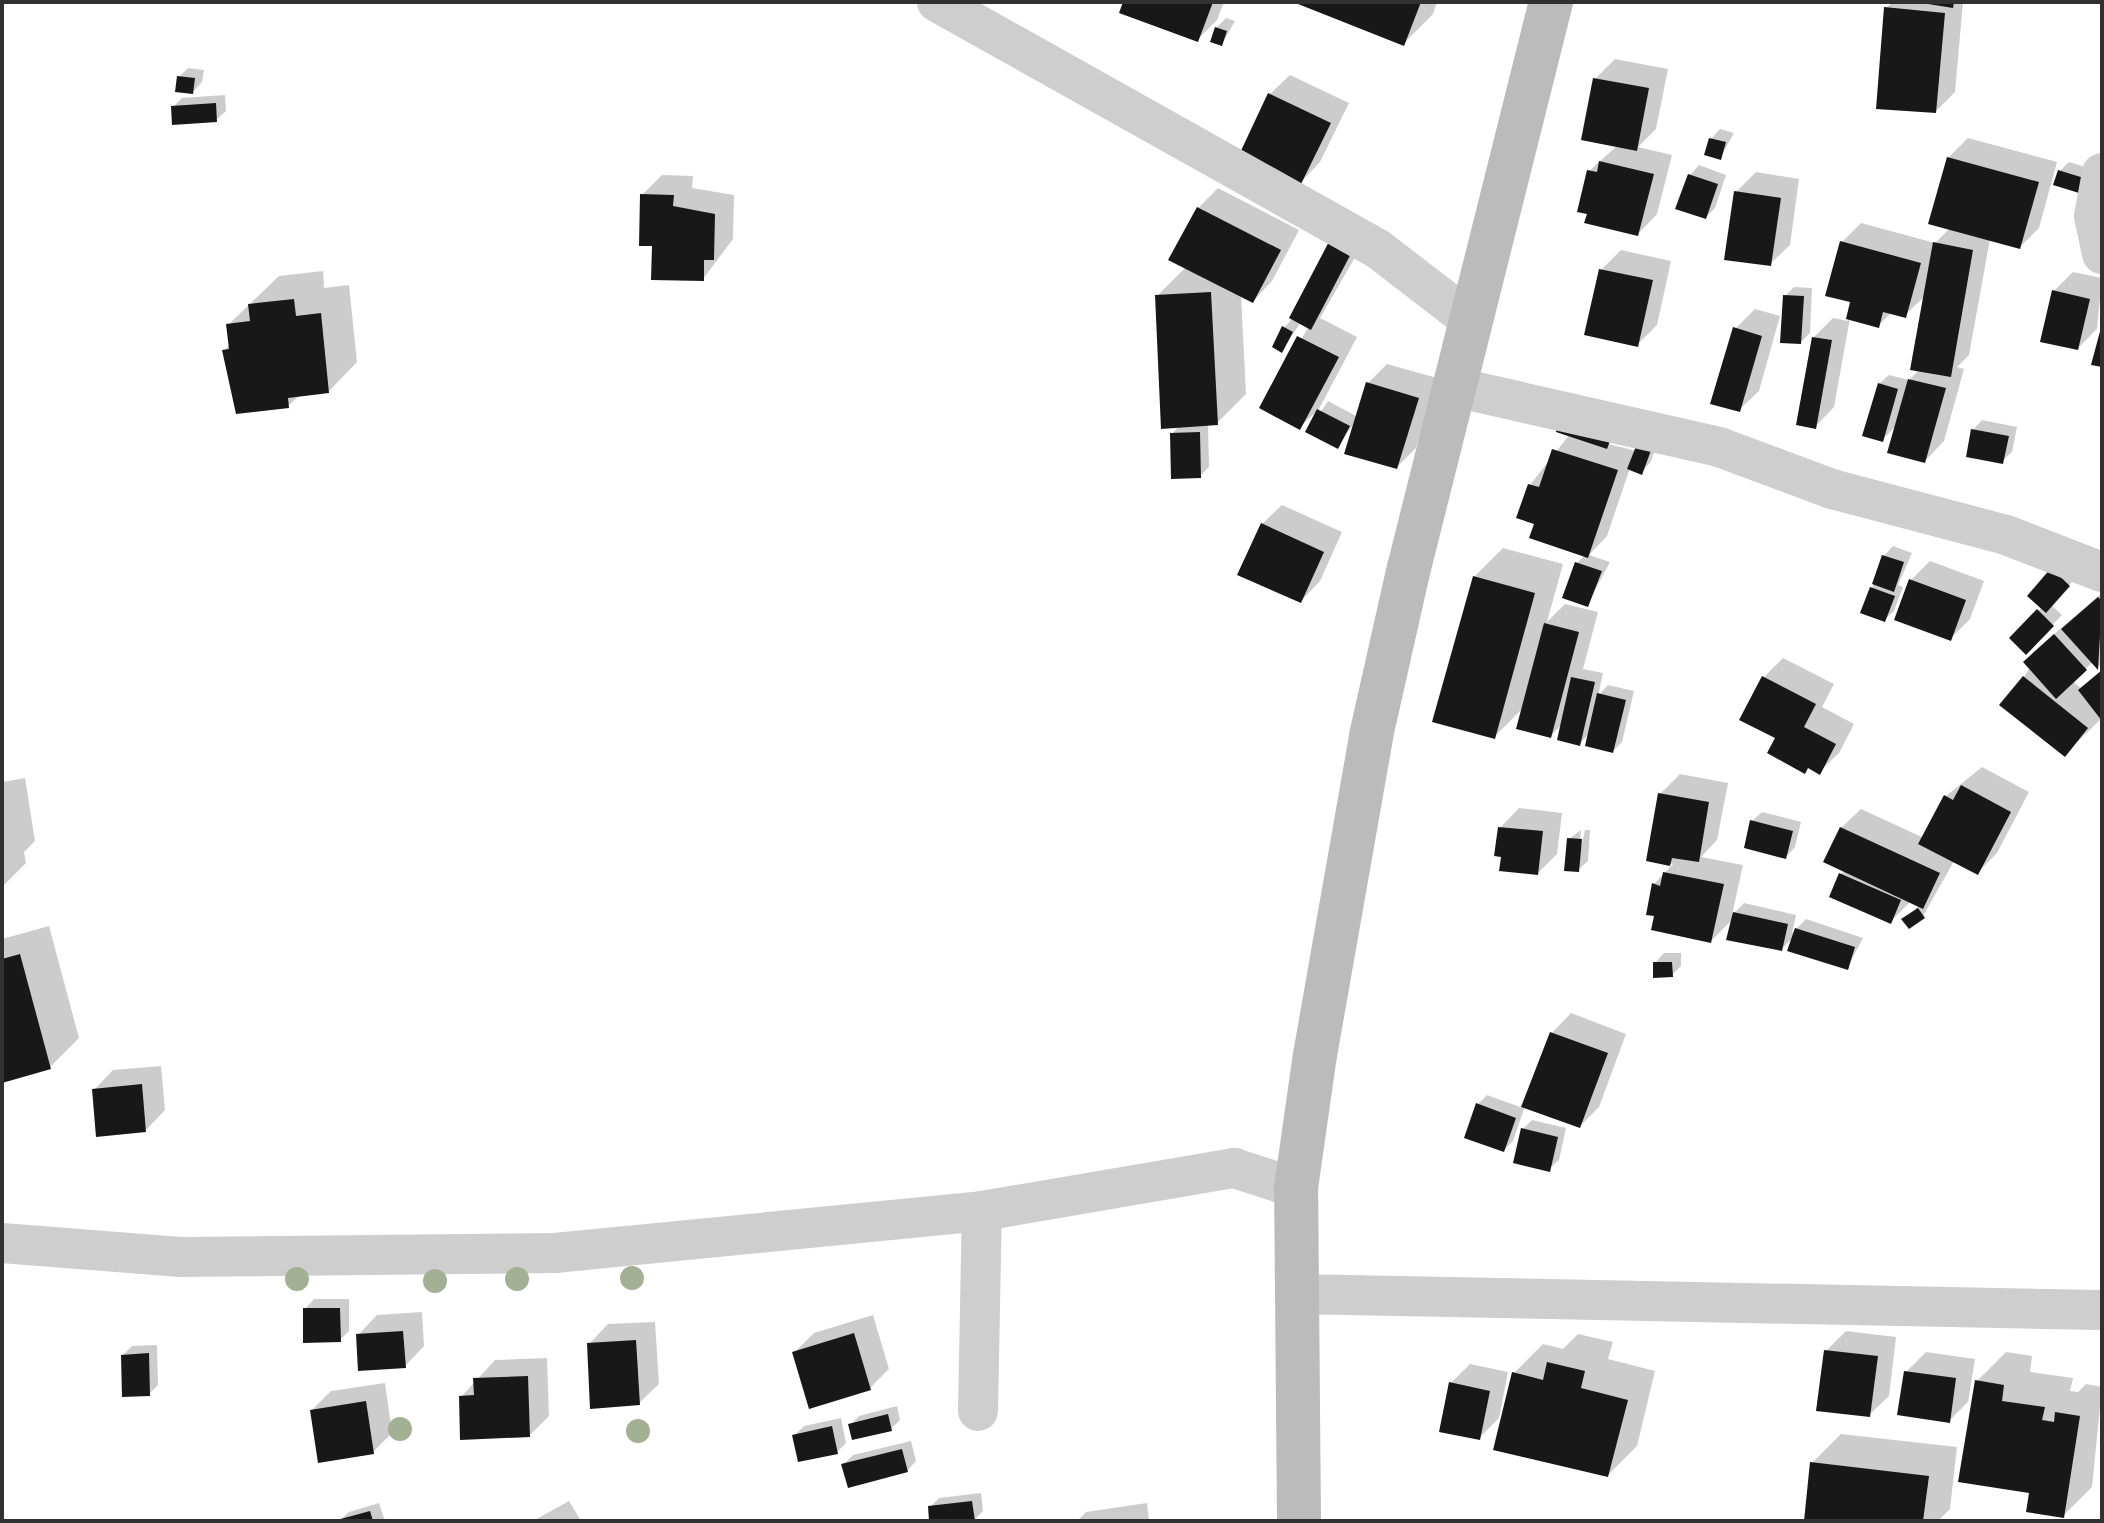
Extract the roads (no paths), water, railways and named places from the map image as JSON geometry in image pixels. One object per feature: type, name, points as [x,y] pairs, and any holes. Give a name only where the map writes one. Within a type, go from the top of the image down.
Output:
[{"type":"street","points":[[937,2],[1378,249],[1469,319]]},
{"type":"street","points":[[1299,1521],[1296,1188],[1371,736],[1469,319],[1551,2]]},
{"type":"street","points":[[2102,173],[2094,216],[2102,254]]},
{"type":"street","points":[[1455,387],[1719,447],[1832,489],[2006,535],[2102,572]]},
{"type":"street","points":[[2,1243],[180,1257],[555,1253],[982,1211],[1234,1168],[1296,1188]]},
{"type":"street","points":[[978,1411],[982,1211]]},
{"type":"street","points":[[1295,1294],[2102,1310]]}]
